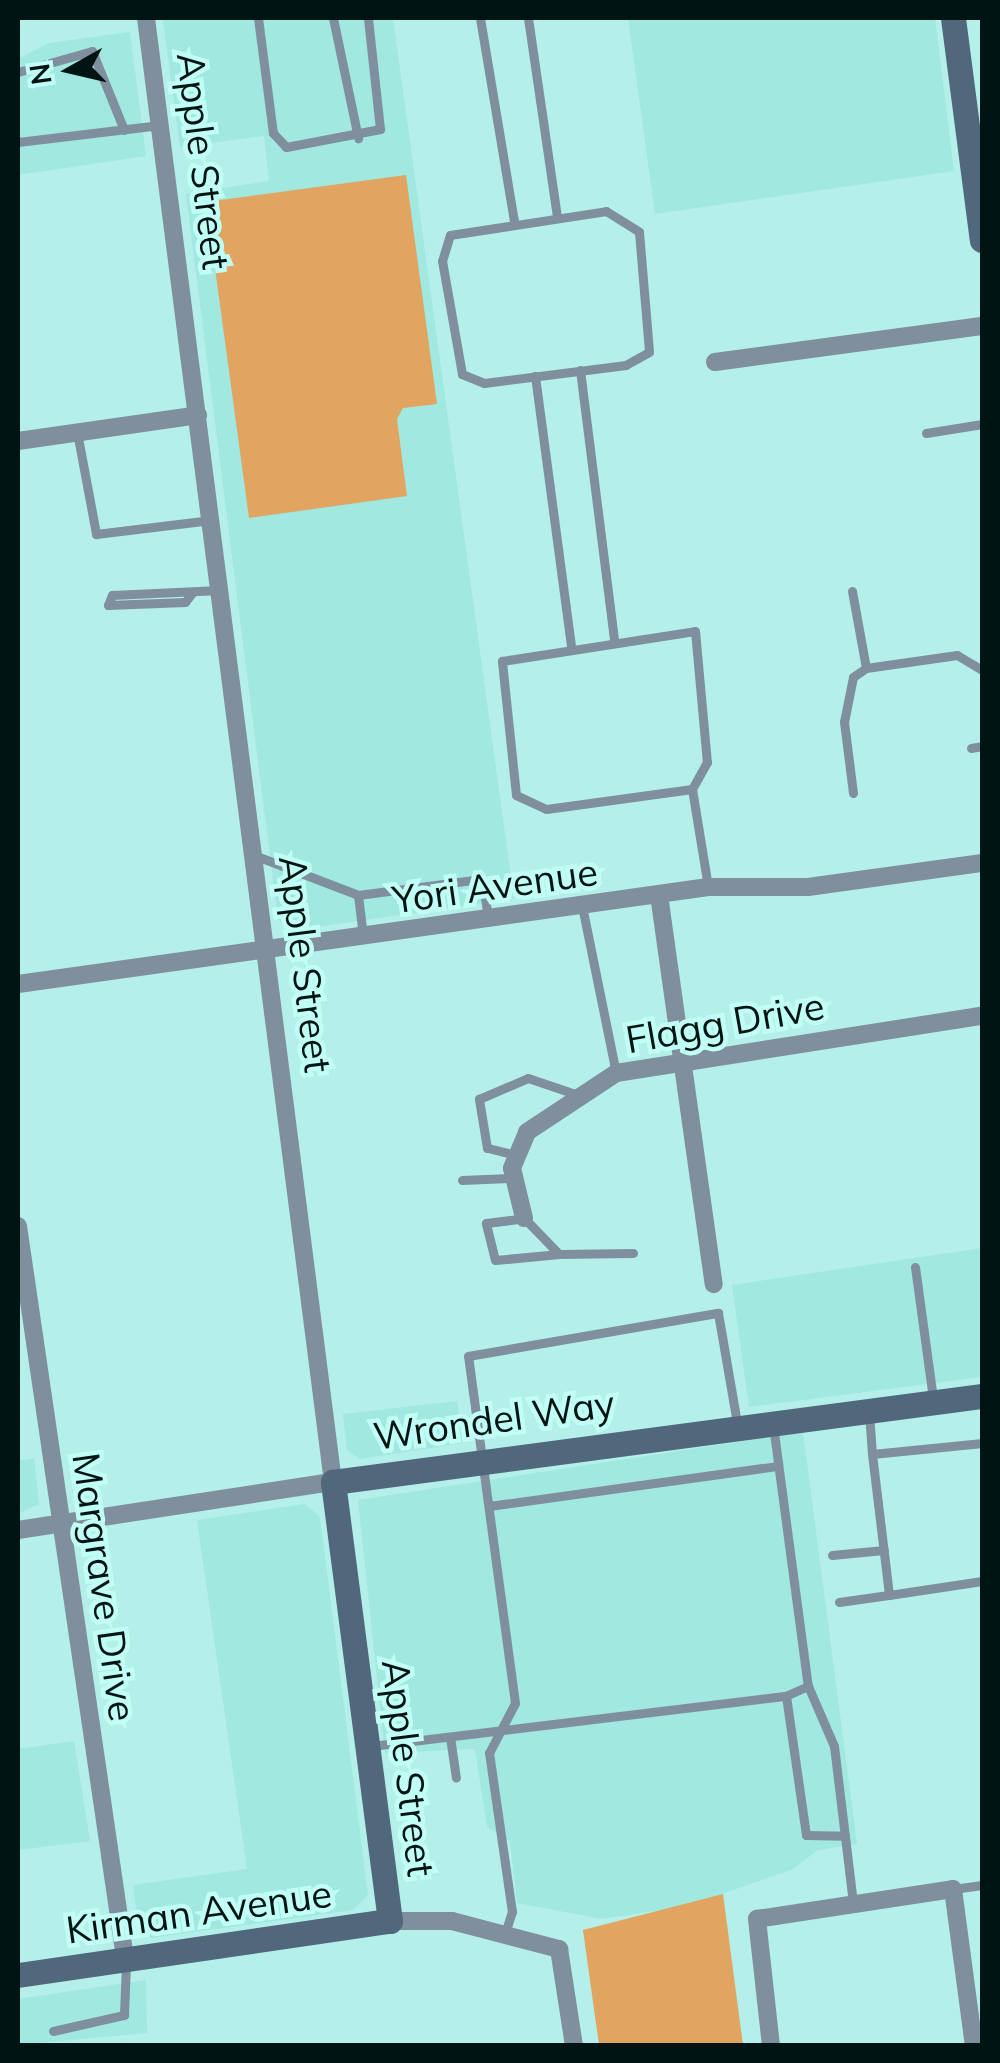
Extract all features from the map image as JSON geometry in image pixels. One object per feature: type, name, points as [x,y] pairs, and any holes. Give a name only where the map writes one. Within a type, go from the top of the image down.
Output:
[{"type":"street","name":"Apple Street","points":[[146,18],[390,1920]]},
{"type":"street","points":[[953,18],[975,129],[982,240]]},
{"type":"street","points":[[715,362],[982,326]]},
{"type":"street","points":[[18,441],[198,415]]},
{"type":"street","name":"Yori Avenue","points":[[18,984],[266,953],[708,888],[808,887],[982,863]]},
{"type":"street","points":[[659,895],[714,1284]]},
{"type":"street","name":"Flagg Drive","points":[[524,1218],[512,1178],[516,1155],[539,1119],[616,1073],[682,1058],[982,1016]]},
{"type":"street","name":"Margrave Drive","points":[[18,1226],[125,1958]]},
{"type":"street","name":"Wrondel Way","points":[[18,1530],[736,1422],[982,1396]]},
{"type":"street","points":[[771,2046],[757,1919],[953,1890],[974,2046]]},
{"type":"street","points":[[390,1920],[506,1930],[559,1949],[574,2046]]},
{"type":"street","name":"Kirman Avenue","points":[[18,1975],[390,1920]]},
{"type":"lane","points":[[258,18],[280,144],[376,134],[382,116],[368,18]]},
{"type":"lane","points":[[334,18],[358,138]]},
{"type":"lane","points":[[480,18],[514,222]]},
{"type":"lane","points":[[528,18],[557,218]]},
{"type":"lane","points":[[18,72],[92,51],[124,130]]},
{"type":"lane","points":[[18,142],[160,125]]},
{"type":"lane","points":[[606,211],[639,232],[649,352],[580,370],[484,383],[462,374],[442,261],[459,230],[557,218],[606,211]]},
{"type":"lane","points":[[580,370],[614,641]]},
{"type":"lane","points":[[535,376],[571,646]]},
{"type":"lane","points":[[926,433],[982,424]]},
{"type":"lane","points":[[77,432],[90,525],[100,536],[211,520]]},
{"type":"lane","points":[[192,593],[185,602],[108,605],[112,596],[220,590]]},
{"type":"lane","points":[[852,591],[866,668]]},
{"type":"lane","points":[[692,789],[546,810],[516,794],[502,661],[571,646],[695,630],[708,762],[692,789],[708,888]]},
{"type":"lane","points":[[853,792],[844,722],[853,677],[866,668],[957,654],[982,670]]},
{"type":"lane","points":[[971,748],[982,746]]},
{"type":"lane","points":[[254,855],[358,895],[482,879],[488,920]]},
{"type":"lane","points":[[358,895],[363,938]]},
{"type":"lane","points":[[582,906],[616,1073]]},
{"type":"lane","points":[[516,1155],[486,1148],[479,1099],[528,1078],[578,1096]]},
{"type":"lane","points":[[462,1180],[512,1178]]},
{"type":"lane","points":[[560,1254],[524,1218],[486,1222],[495,1260],[560,1254],[633,1254]]},
{"type":"lane","points":[[915,1267],[934,1400]]},
{"type":"lane","points":[[506,1930],[512,1912],[489,1753],[514,1703],[468,1356],[718,1313],[736,1422]]},
{"type":"lane","points":[[868,1407],[890,1595]]},
{"type":"lane","points":[[772,1418],[808,1686],[834,1746],[854,1903]]},
{"type":"lane","points":[[872,1454],[982,1443]]},
{"type":"lane","points":[[489,1506],[778,1466]]},
{"type":"lane","points":[[832,1555],[884,1550]]},
{"type":"lane","points":[[839,1602],[982,1581]]},
{"type":"lane","points":[[368,1747],[786,1696],[808,1686]]},
{"type":"lane","points":[[786,1696],[806,1835],[846,1836]]},
{"type":"lane","points":[[450,1737],[456,1778]]},
{"type":"lane","points":[[953,1890],[982,1886]]},
{"type":"lane","points":[[54,2031],[124,2016],[125,1958]]},
{"type":"shaded area","points":[[393,18],[514,899],[288,931],[278,919],[186,194],[269,181],[264,136],[180,147],[163,20]]},
{"type":"shaded area","points":[[628,18],[935,18],[954,171],[655,214]]},
{"type":"shaded area","points":[[130,32],[146,156],[18,175],[18,59],[49,43]]},
{"type":"shaded area","points":[[406,175],[437,404],[403,408],[397,419],[407,496],[249,518],[206,202]]},
{"type":"shaded area","points":[[982,1248],[982,1377],[749,1407],[732,1285]]},
{"type":"shaded area","points":[[457,1401],[463,1443],[360,1459],[347,1450],[343,1414]]},
{"type":"shaded area","points":[[803,1432],[857,1844],[818,1850],[793,1869],[688,1906],[602,1919],[517,1903],[510,1841],[487,1827],[475,1749],[385,1753],[358,1500]]},
{"type":"shaded area","points":[[34,1458],[39,1504],[18,1514],[18,1461]]},
{"type":"shaded area","points":[[305,1504],[320,1517],[368,1895],[353,1910],[151,1938],[138,1925],[133,1885],[247,1869],[197,1520]]},
{"type":"shaded area","points":[[74,1741],[90,1841],[18,1850],[18,1749]]},
{"type":"shaded area","points":[[723,1894],[743,2045],[599,2045],[583,1930]]},
{"type":"shaded area","points":[[146,1980],[147,2033],[18,2045],[18,1999]]}]
